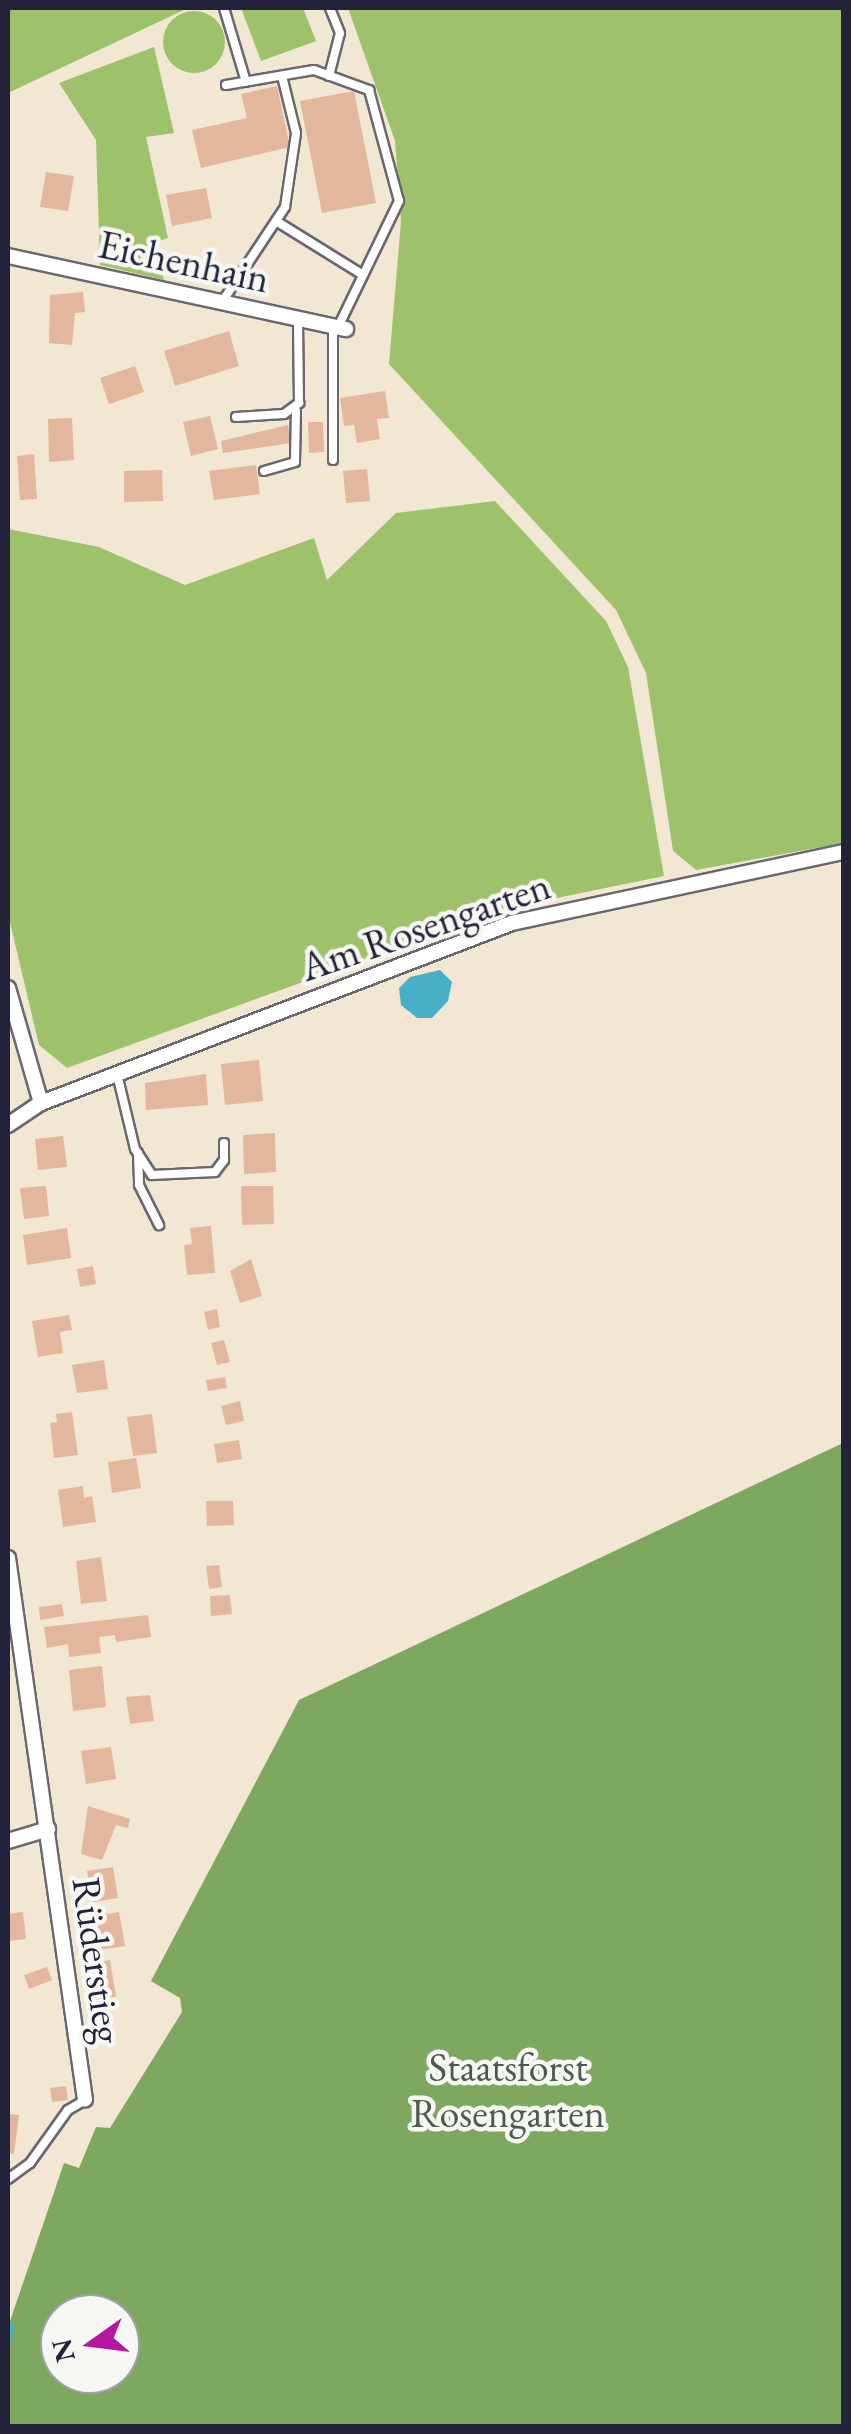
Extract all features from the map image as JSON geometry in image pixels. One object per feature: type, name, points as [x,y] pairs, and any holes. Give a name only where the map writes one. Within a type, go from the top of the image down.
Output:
[{"type":"street","name":"Eichenhain","points":[[8,256],[339,328]]},
{"type":"street","name":"Am Rosengarten","points":[[8,1125],[41,1103],[512,923],[844,852]]},
{"type":"street","points":[[8,988],[41,1103]]},
{"type":"street","name":"Rüderstieg","points":[[8,1558],[84,2100]]},
{"type":"street","name":"Rüderstieg","points":[[8,1841],[48,1829]]},
{"type":"lane","points":[[224,8],[246,82]]},
{"type":"lane","points":[[328,76],[340,32],[330,8]]},
{"type":"lane","points":[[226,85],[314,70],[368,90],[399,200],[339,328],[333,460]]},
{"type":"lane","points":[[222,302],[285,207],[296,133],[282,76]]},
{"type":"lane","points":[[276,221],[363,275]]},
{"type":"lane","points":[[264,471],[295,462],[298,319]]},
{"type":"lane","points":[[236,418],[296,408]]},
{"type":"lane","points":[[118,1074],[138,1153],[139,1185],[159,1225]]},
{"type":"lane","points":[[138,1153],[158,1179],[209,1174],[222,1168],[224,1144]]},
{"type":"lane","points":[[8,2180],[30,2164],[68,2110],[84,2100]]},
{"type":"green space","points":[[8,8],[188,8],[8,93]]},
{"type":"green space","points":[[241,8],[303,8],[316,41],[261,61]]},
{"type":"green space","points":[[348,8],[843,8],[843,843],[696,870],[673,851],[646,673],[616,610],[389,364],[401,221],[395,141]]},
{"type":"green space","points":[[194,11],[216,20],[225,42],[216,64],[194,73],[172,64],[163,42],[172,20]]},
{"type":"green space","points":[[154,47],[174,133],[146,137],[168,238],[155,242],[164,280],[100,265],[96,140],[59,83]]},
{"type":"green space","points":[[495,501],[606,621],[628,667],[664,876],[503,909],[67,1068],[39,1045],[8,914],[8,529],[99,547],[185,585],[314,538],[327,580],[396,513]]},
{"type":"green space","name":"Staatsforst Rosengarten","points":[[843,1443],[843,2426],[8,2426],[8,2327],[64,2163],[79,2168],[96,2127],[110,2128],[182,2012],[180,1998],[151,1981],[299,1700]]},
{"type":"water","points":[[440,970],[452,982],[448,1001],[432,1018],[417,1018],[401,1005],[399,988],[410,977]]},
{"type":"building","points":[[277,86],[290,147],[201,168],[192,130],[247,118],[241,94]]},
{"type":"building","points":[[354,91],[376,203],[322,213],[300,101]]},
{"type":"building","points":[[46,172],[74,176],[68,211],[40,207]]},
{"type":"building","points":[[206,188],[212,218],[172,226],[166,195]]},
{"type":"building","points":[[83,292],[85,312],[75,313],[72,345],[49,343],[50,295]]},
{"type":"building","points":[[229,331],[239,366],[175,386],[164,351]]},
{"type":"building","points":[[135,366],[144,392],[109,404],[100,378]]},
{"type":"building","points":[[385,391],[389,418],[377,419],[380,439],[357,443],[354,425],[344,426],[340,398]]},
{"type":"building","points":[[210,416],[218,449],[191,456],[183,422]]},
{"type":"building","points":[[72,418],[74,460],[49,462],[48,419]]},
{"type":"building","points":[[308,422],[323,422],[324,452],[309,453]]},
{"type":"building","points":[[288,425],[291,443],[223,453],[221,441]]},
{"type":"building","points":[[34,454],[37,499],[20,500],[17,456]]},
{"type":"building","points":[[256,465],[260,494],[214,500],[209,471]]},
{"type":"building","points":[[367,469],[370,501],[346,503],[343,471]]},
{"type":"building","points":[[162,470],[163,501],[124,502],[124,471]]},
{"type":"building","points":[[259,1060],[263,1101],[225,1105],[221,1064]]},
{"type":"building","points":[[206,1074],[208,1105],[146,1110],[145,1083]]},
{"type":"building","points":[[275,1133],[276,1172],[244,1174],[243,1135]]},
{"type":"building","points":[[63,1136],[67,1167],[38,1170],[35,1139]]},
{"type":"building","points":[[46,1186],[49,1216],[24,1219],[20,1188]]},
{"type":"building","points":[[241,1186],[273,1186],[274,1224],[242,1225]]},
{"type":"building","points":[[211,1226],[215,1273],[187,1275],[184,1245],[192,1244],[190,1228]]},
{"type":"building","points":[[67,1228],[71,1258],[27,1265],[23,1235]]},
{"type":"building","points":[[251,1259],[262,1296],[240,1303],[230,1271]]},
{"type":"building","points":[[93,1266],[96,1284],[80,1287],[77,1269]]},
{"type":"building","points":[[217,1309],[220,1327],[208,1330],[204,1312]]},
{"type":"building","points":[[69,1315],[72,1330],[60,1332],[63,1353],[38,1357],[32,1321]]},
{"type":"building","points":[[224,1340],[230,1362],[217,1365],[211,1343]]},
{"type":"building","points":[[104,1360],[108,1389],[77,1393],[72,1365]]},
{"type":"building","points":[[225,1377],[227,1388],[208,1391],[206,1380]]},
{"type":"building","points":[[240,1401],[244,1421],[226,1425],[221,1406]]},
{"type":"building","points":[[72,1412],[78,1455],[54,1458],[50,1423],[57,1422],[56,1414]]},
{"type":"building","points":[[152,1414],[157,1453],[133,1456],[127,1417]]},
{"type":"building","points":[[239,1440],[242,1459],[217,1463],[214,1444]]},
{"type":"building","points":[[136,1458],[141,1488],[112,1493],[108,1462]]},
{"type":"building","points":[[83,1486],[84,1498],[92,1496],[96,1522],[63,1527],[58,1490]]},
{"type":"building","points":[[206,1501],[233,1501],[234,1525],[207,1526]]},
{"type":"building","points":[[101,1557],[107,1601],[81,1604],[76,1561]]},
{"type":"building","points":[[219,1565],[222,1587],[209,1589],[206,1566]]},
{"type":"building","points":[[230,1595],[232,1614],[211,1616],[210,1596]]},
{"type":"building","points":[[62,1604],[64,1616],[40,1620],[39,1607]]},
{"type":"building","points":[[148,1615],[151,1637],[116,1642],[115,1635],[99,1637],[101,1653],[69,1657],[68,1644],[47,1648],[44,1627]]},
{"type":"building","points":[[102,1666],[106,1707],[73,1711],[69,1670]]},
{"type":"building","points":[[150,1695],[154,1721],[130,1724],[126,1697]]},
{"type":"building","points":[[111,1747],[116,1779],[86,1784],[81,1751]]},
{"type":"building","points":[[88,1806],[130,1819],[128,1828],[116,1825],[102,1860],[81,1854]]},
{"type":"building","points":[[113,1867],[118,1898],[93,1902],[87,1871]]},
{"type":"building","points":[[23,1912],[26,1939],[8,1941],[8,1914]]},
{"type":"building","points":[[119,1912],[125,1946],[99,1950],[94,1916]]},
{"type":"building","points":[[110,1960],[116,1997],[89,2002],[83,1965]]},
{"type":"building","points":[[47,1967],[52,1980],[29,1989],[24,1975]]},
{"type":"building","points":[[66,2086],[68,2100],[52,2102],[50,2088]]},
{"type":"building","points":[[8,2114],[19,2115],[14,2154],[8,2153]]},
{"type":"waterway","points":[[8,2339],[11,2325]]}]
